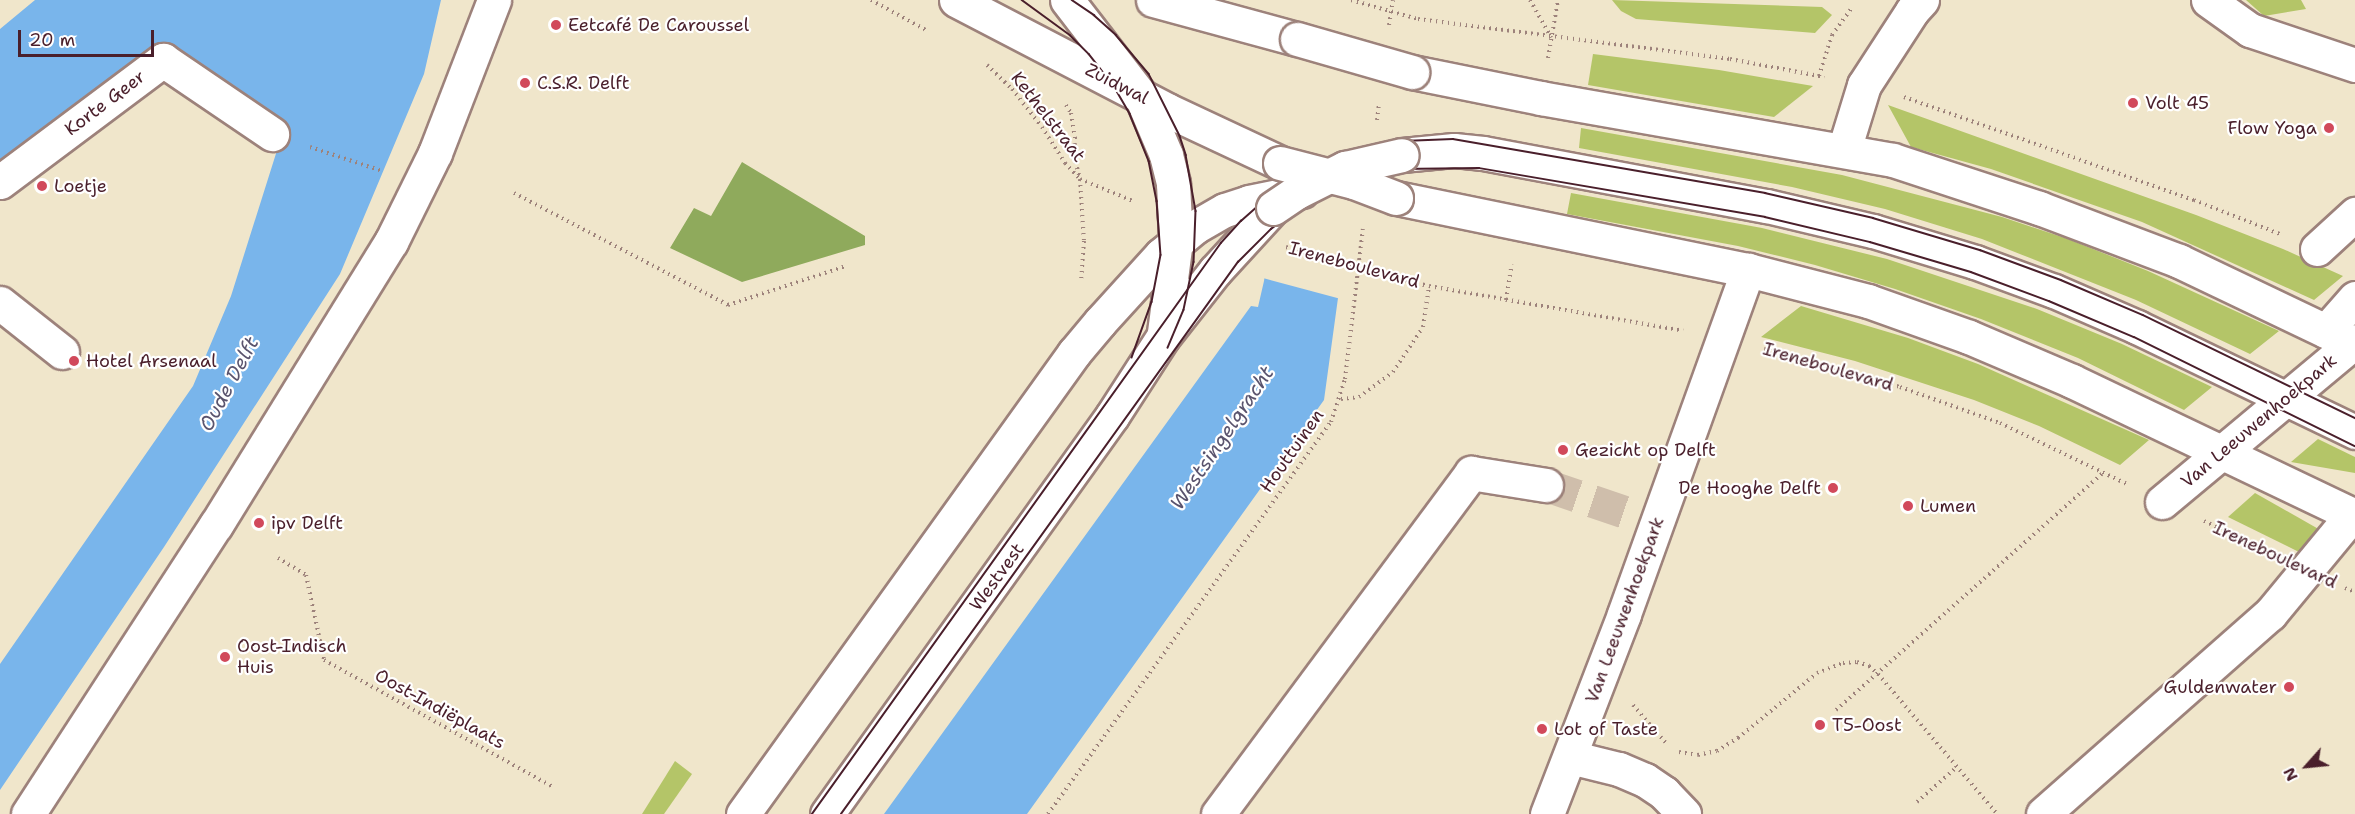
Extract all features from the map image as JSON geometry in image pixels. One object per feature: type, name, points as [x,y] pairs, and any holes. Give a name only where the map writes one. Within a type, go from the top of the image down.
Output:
[{"type":"street","points":[[28,814],[216,525],[391,242],[435,153],[494,0]]},
{"type":"street","name":"Zuidwal","points":[[956,0],[1141,96],[1280,163],[1341,179]]},
{"type":"street","name":"Westvest","points":[[1068,0],[1081,21],[1141,96],[1166,155],[1173,184],[1176,240],[1163,337]]},
{"type":"street","points":[[1153,0],[1412,72],[1541,98],[1893,160],[2039,208],[2179,261],[2347,340]]},
{"type":"street","points":[[1844,150],[1864,85],[1912,11],[1922,0]]},
{"type":"street","points":[[2208,0],[2250,30],[2355,65]]},
{"type":"street","name":"Korte Geer","points":[[0,182],[163,60],[272,134]]},
{"type":"street","name":"Westvest","points":[[743,814],[1074,353],[1176,240],[1225,210],[1282,198],[1341,179],[1345,168],[1402,155],[1455,150],[1483,153],[1767,206],[1873,231],[1975,262],[2054,291],[2286,398]]},
{"type":"street","points":[[1341,179],[1396,198],[1748,270],[1868,301],[1969,337],[2072,381],[2354,515],[2270,614],[2043,814]]},
{"type":"street","name":"Westvest","points":[[827,814],[1112,416],[1163,337],[1215,271],[1282,198]]},
{"type":"street","points":[[2317,249],[2355,214]]},
{"type":"street","name":"Van Leeuwenhoekpark","points":[[1547,814],[1609,653],[1644,519],[1724,338],[1748,270]]},
{"type":"street","name":"Van Leeuwenhoekpark","points":[[2162,502],[2286,398],[2347,340],[2355,298]]},
{"type":"street","points":[[0,303],[62,352]]},
{"type":"street","points":[[2286,398],[2355,432]]},
{"type":"street","points":[[1218,814],[1471,473],[1546,485]]},
{"type":"street","points":[[1570,757],[1619,769],[1645,780],[1664,793],[1684,814]]},
{"type":"path","points":[[871,0],[932,33]]},
{"type":"path","points":[[1351,0],[1418,19],[1551,38],[1730,59],[1864,85],[1933,105],[2194,200],[2317,249]]},
{"type":"path","points":[[1388,35],[1393,0]]},
{"type":"path","points":[[1530,0],[1551,38]]},
{"type":"path","points":[[1551,38],[1558,0]]},
{"type":"path","points":[[1819,76],[1832,35],[1851,9]]},
{"type":"path","name":"Kethelstraat","points":[[979,61],[989,66],[1012,89],[1042,127],[1065,163],[1080,178]]},
{"type":"path","points":[[1376,128],[1380,93]]},
{"type":"path","points":[[1065,103],[1071,112],[1075,137],[1074,156],[1080,178],[1084,241],[1080,286]]},
{"type":"path","points":[[272,134],[391,174]]},
{"type":"path","points":[[514,193],[728,306],[846,266]]},
{"type":"path","name":"Houttuinen","points":[[1048,814],[1331,422],[1341,399],[1364,221]]},
{"type":"path","name":"Ireneboulevard","points":[[1277,244],[1429,286],[1724,338],[1900,387],[2000,423],[2355,592]]},
{"type":"path","points":[[1341,399],[1359,397],[1394,372],[1423,327],[1429,286]]},
{"type":"path","points":[[1836,710],[2104,472]]},
{"type":"path","name":"Oost-Indiëplaats","points":[[278,558],[306,575],[324,660],[554,787]]},
{"type":"path","points":[[1609,653],[1610,675],[1666,744],[1681,753],[1698,754],[1717,751],[1738,738],[1806,682],[1828,668],[1843,663],[1857,662],[1869,666],[1997,814]]},
{"type":"path","points":[[1917,802],[1957,767]]},
{"type":"green space","points":[[1612,0],[1822,7],[1832,15],[1815,33],[1636,19],[1621,11]]},
{"type":"green space","points":[[2246,0],[2301,0],[2306,9],[2264,16]]},
{"type":"green space","points":[[1593,54],[1719,70],[1813,86],[1774,117],[1588,85]]},
{"type":"green space","points":[[1888,105],[2196,215],[2283,249],[2343,276],[2314,300],[2142,222],[1991,169],[1911,147]]},
{"type":"green space","points":[[1581,128],[1842,175],[2002,217],[2068,239],[2148,271],[2279,331],[2250,354],[2136,300],[1982,239],[1885,209],[1792,187],[1579,148]]},
{"type":"green space","points":[[742,162],[865,236],[865,245],[742,282],[670,248],[694,208],[711,216]]},
{"type":"green space","points":[[1571,193],[1762,228],[1887,259],[2037,309],[2122,344],[2212,387],[2184,410],[2078,358],[1981,319],[1895,289],[1815,265],[1738,246],[1567,214]]},
{"type":"green space","points":[[1801,306],[1908,338],[1978,364],[2149,440],[2120,465],[2039,426],[1974,400],[1855,361],[1761,337]]},
{"type":"green space","points":[[2318,439],[2355,457],[2355,473],[2291,462]]},
{"type":"green space","points":[[2255,493],[2322,531],[2301,553],[2228,517]]},
{"type":"green space","points":[[675,761],[692,774],[664,814],[642,814]]},
{"type":"water","name":"Oude Delft","points":[[35,0],[441,0],[424,74],[340,274],[164,547],[0,790],[0,664],[193,386],[231,296],[285,125],[164,43],[0,162],[0,29]]},
{"type":"water","name":"Westsingelgracht","points":[[1304,0],[1338,298],[1324,400],[1027,814],[884,814],[1251,306],[1258,307],[1264,281]]},
{"type":"pier","points":[[1302,0],[1376,0],[1341,299],[1263,278]]},
{"type":"tunnel","points":[[1546,485],[1631,514]]},
{"type":"tram line","points":[[1022,0],[1070,35],[1089,54],[1114,86],[1130,114],[1149,161],[1157,201],[1161,255],[1152,302],[1132,358]]},
{"type":"tram line","points":[[1072,0],[1094,15],[1116,35],[1149,74],[1180,136],[1186,155],[1196,211],[1194,262],[1184,310],[1168,348]]},
{"type":"tram line","points":[[812,814],[1221,243],[1241,221],[1276,190],[1327,162],[1365,148],[1403,141],[1453,139],[1765,193],[1873,218],[1980,250],[2061,280],[2143,315],[2355,418]]},
{"type":"tram line","points":[[841,814],[1238,262],[1271,229],[1299,209],[1322,195],[1379,173],[1400,169],[1479,168],[1765,217],[1870,242],[1971,272],[2049,301],[2134,337],[2355,446]]},
{"type":"place","name":"Eetcafé De Caroussel","points":[[556,25]]},
{"type":"place","name":"C.S.R. Delft","points":[[525,83]]},
{"type":"place","name":"Volt 45","points":[[2133,103]]},
{"type":"place","name":"Flow Yoga","points":[[2329,128]]},
{"type":"place","name":"Loetje","points":[[42,186]]},
{"type":"place","name":"Hotel Arsenaal","points":[[74,361]]},
{"type":"place","name":"Gezicht op Delft","points":[[1563,450]]},
{"type":"place","name":"De Hooghe Delft","points":[[1833,488]]},
{"type":"place","name":"Lumen","points":[[1908,506]]},
{"type":"place","name":"ipv Delft","points":[[259,523]]},
{"type":"place","name":"Oost-Indisch Huis","points":[[225,657]]},
{"type":"place","name":"Guldenwater","points":[[2289,687]]},
{"type":"place","name":"T5-Oost","points":[[1820,725]]},
{"type":"place","name":"Lot of Taste","points":[[1542,729]]}]
